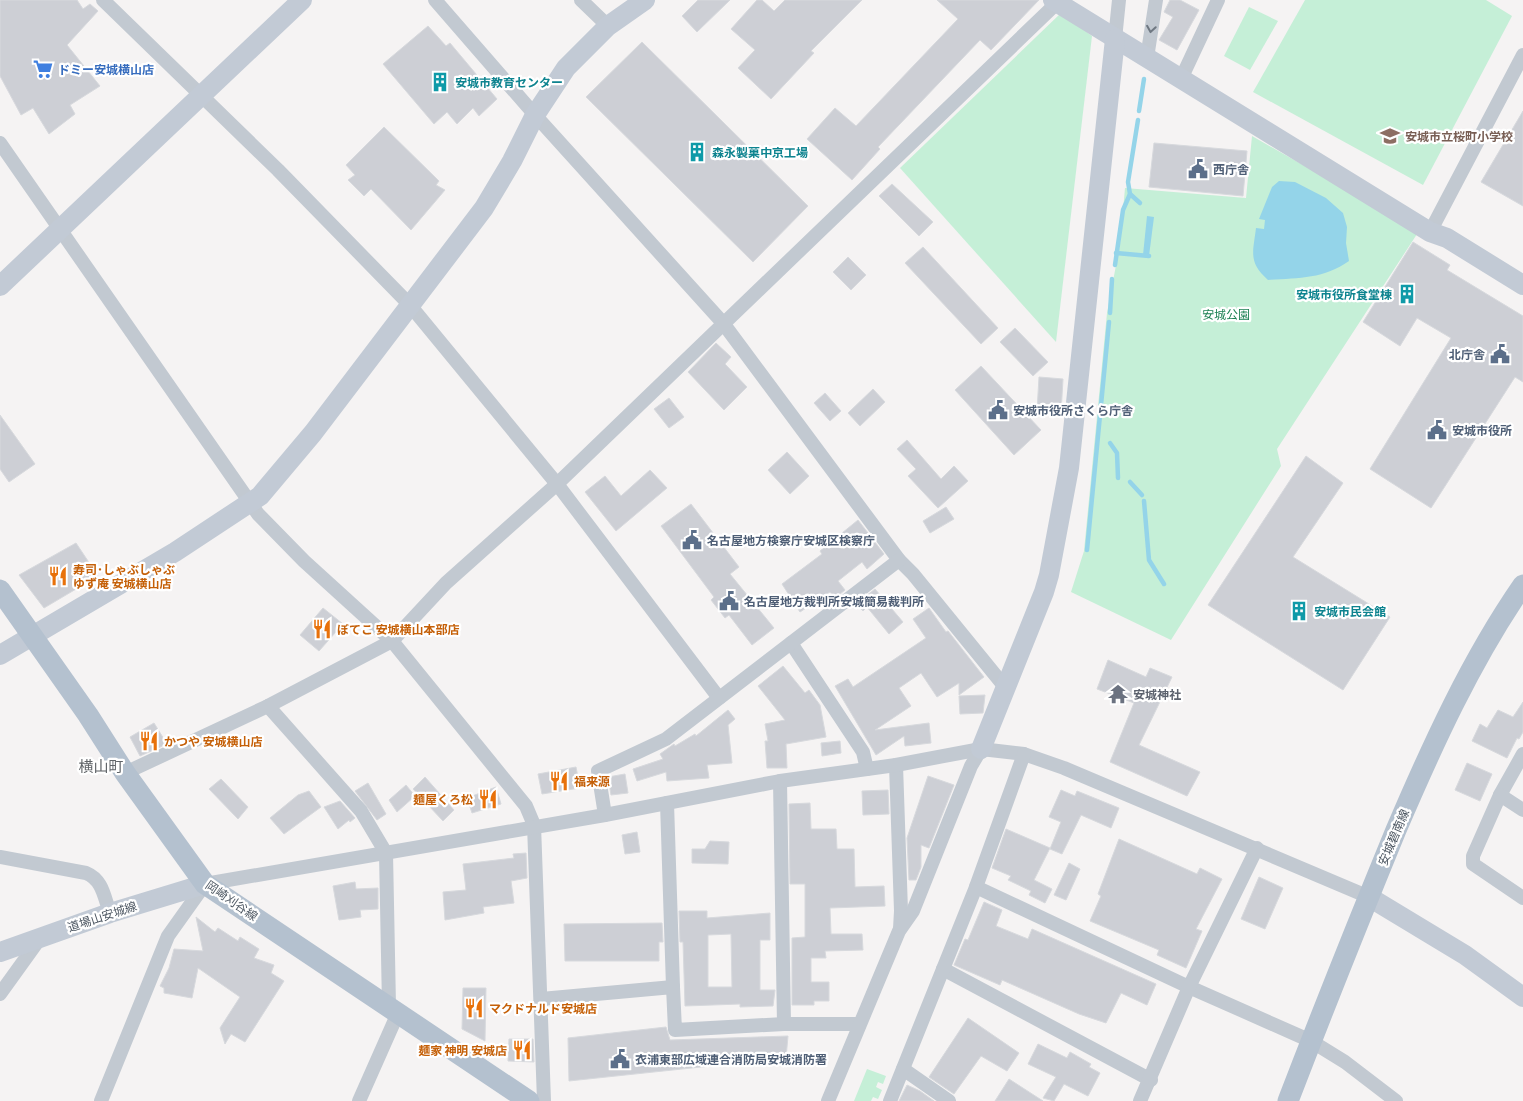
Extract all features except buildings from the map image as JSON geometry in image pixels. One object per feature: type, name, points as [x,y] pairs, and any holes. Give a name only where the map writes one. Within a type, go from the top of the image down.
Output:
[{"type":"main road","name":"岡崎刈谷線","points":[[0,590],[88,715],[125,773],[205,884],[529,1101]]},
{"type":"main road","name":"安城碧南線","points":[[1288,1101],[1369,897],[1440,731],[1519,598]]},
{"type":"street","points":[[103,0],[278,170],[410,304],[557,484],[720,698]]},
{"type":"street","points":[[0,286],[302,0]]},
{"type":"street","points":[[435,0],[535,116],[723,323],[898,560],[913,574],[1005,687]]},
{"type":"street","points":[[581,0],[608,26]]},
{"type":"street","points":[[0,655],[175,552],[260,496],[287,467],[484,208],[512,161],[535,116],[566,68],[608,26],[645,0]]},
{"type":"street","points":[[828,1101],[899,931],[912,911],[971,766],[981,749],[1044,592],[1069,468],[1119,0]]},
{"type":"street","points":[[1147,58],[1156,0]]},
{"type":"street","points":[[1180,79],[1218,0]]},
{"type":"street","points":[[125,773],[268,706],[392,641],[446,583],[557,484],[1057,1],[1115,39],[1430,232],[1448,238],[1523,285]]},
{"type":"street","points":[[1430,232],[1523,55]]},
{"type":"street","points":[[0,143],[62,229],[250,503],[304,560],[392,641],[526,806],[534,825],[544,1101]]},
{"type":"street","points":[[604,815],[598,771],[666,739],[898,560]]},
{"type":"street","points":[[791,643],[863,752],[867,769]]},
{"type":"street","points":[[268,706],[360,811],[386,852],[394,1010],[359,1101]]},
{"type":"street","points":[[101,1101],[168,936],[205,884],[534,825],[604,815],[780,781],[896,765],[981,749],[1024,754],[1257,848],[1369,897],[1465,955],[1523,997]]},
{"type":"street","points":[[890,1101],[976,886],[1024,754]]},
{"type":"street","points":[[1523,754],[1500,795],[1473,856],[1473,864],[1523,898]]},
{"type":"street","points":[[896,765],[901,912],[899,931]]},
{"type":"street","points":[[780,781],[784,1024]]},
{"type":"street","points":[[1500,795],[1523,810]]},
{"type":"street","points":[[667,803],[675,1030],[784,1024],[859,1024]]},
{"type":"street","points":[[1140,1101],[1151,1080],[1189,987],[1257,848]]},
{"type":"street","points":[[0,857],[86,873],[95,877],[101,885],[110,913]]},
{"type":"street","name":"道場山安城線","points":[[0,952],[110,913],[205,884]]},
{"type":"street","points":[[976,886],[1189,987],[1311,1041],[1344,1062],[1396,1101]]},
{"type":"street","points":[[0,994],[41,936]]},
{"type":"street","points":[[943,969],[1151,1080]]},
{"type":"street","points":[[541,999],[673,987]]},
{"type":"street","points":[[903,1068],[949,1101]]},
{"type":"green space","name":"安城市立桜町小学校","points":[[1305,0],[1486,0],[1512,16],[1423,185],[1253,92]]},
{"type":"green space","points":[[1249,7],[1278,21],[1250,70],[1224,56]]},
{"type":"green space","points":[[1061,13],[1092,36],[1056,342],[900,168]]},
{"type":"green space","name":"安城公園","points":[[1252,136],[1419,231],[1277,449],[1281,466],[1171,640],[1071,592],[1084,551],[1107,313],[1120,244],[1125,188],[1246,198]]},
{"type":"green space","points":[[867,1069],[886,1076],[883,1084],[878,1082],[876,1087],[882,1090],[878,1099],[873,1097],[871,1101],[854,1101]]},
{"type":"water","points":[[1279,181],[1295,182],[1326,198],[1343,213],[1347,227],[1346,243],[1349,261],[1330,271],[1290,279],[1268,280],[1262,274],[1257,268],[1253,257],[1256,228],[1264,229],[1265,220],[1259,219],[1272,187]]},
{"type":"water","points":[[1147,216],[1154,217],[1149,256],[1143,255]]},
{"type":"waterway","points":[[1139,111],[1144,79]]},
{"type":"waterway","points":[[1115,265],[1123,210],[1130,194],[1128,182],[1138,120]]},
{"type":"waterway","points":[[1130,194],[1140,203]]},
{"type":"waterway","points":[[1116,253],[1149,256]]},
{"type":"waterway","points":[[1110,313],[1112,279]]},
{"type":"waterway","points":[[1087,550],[1109,322]]},
{"type":"waterway","points":[[1110,443],[1117,453],[1118,478]]},
{"type":"waterway","points":[[1130,482],[1142,495]]},
{"type":"waterway","points":[[1144,501],[1149,560],[1164,584]]},
{"type":"place","name":"ドミー安城横山店","points":[[43,69]]},
{"type":"place","name":"安城市教育センター","points":[[440,82]]},
{"type":"place","name":"安城市立桜町小学校","points":[[1390,136]]},
{"type":"place","name":"森永製菓中京工場","points":[[697,152]]},
{"type":"place","name":"西庁舎","points":[[1198,169]]},
{"type":"place","name":"安城市役所食堂棟","points":[[1407,294]]},
{"type":"place","name":"北庁舎","points":[[1500,354]]},
{"type":"place","name":"安城市役所さくら庁舎","points":[[998,410]]},
{"type":"place","name":"安城市役所","points":[[1437,430]]},
{"type":"place","name":"名古屋地方検察庁安城区検察庁","points":[[692,540]]},
{"type":"place","name":"寿司･しゃぶしゃぶ ゆず庵 安城横山店","points":[[58,576]]},
{"type":"place","name":"名古屋地方裁判所安城簡易裁判所","points":[[729,601]]},
{"type":"place","name":"安城市民会館","points":[[1299,611]]},
{"type":"place","name":"ぼてこ 安城横山本部店","points":[[322,629]]},
{"type":"place","name":"安城神社","points":[[1118,694]]},
{"type":"place","name":"かつや 安城横山店","points":[[149,741]]},
{"type":"place","name":"福来源","points":[[559,781]]},
{"type":"place","name":"麺屋くろ松","points":[[488,799]]},
{"type":"place","name":"マクドナルド安城店","points":[[474,1008]]},
{"type":"place","name":"麺家 神明 安城店","points":[[522,1050]]},
{"type":"place","name":"衣浦東部広域連合消防局安城消防署","points":[[620,1059]]},
{"type":"district","name":"横山町","points":[[101,766]]}]
